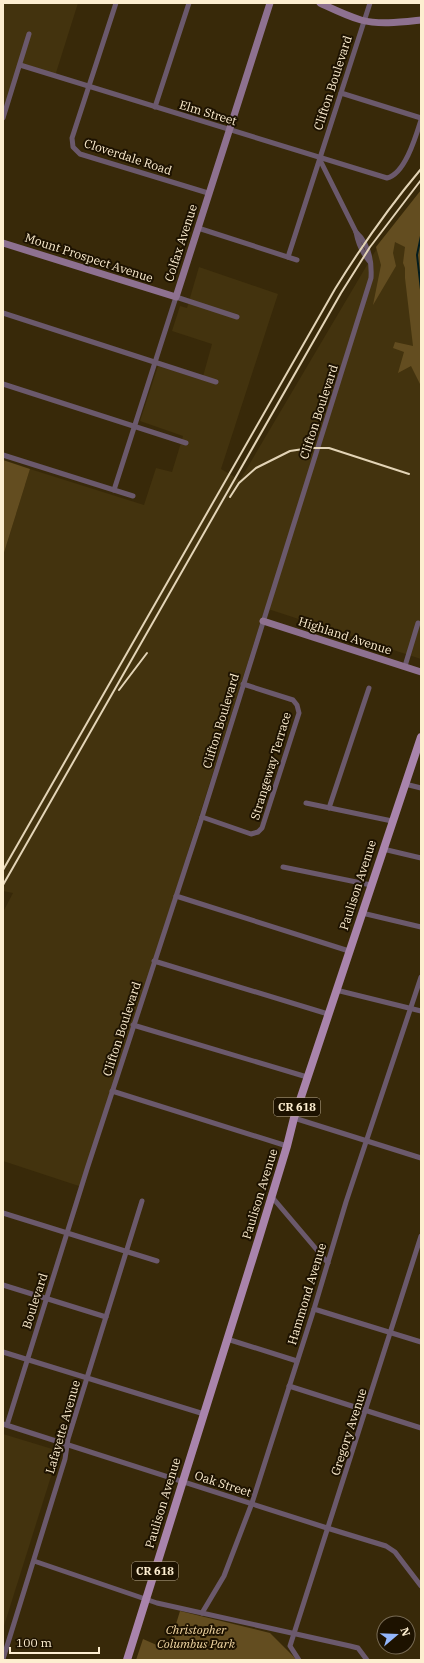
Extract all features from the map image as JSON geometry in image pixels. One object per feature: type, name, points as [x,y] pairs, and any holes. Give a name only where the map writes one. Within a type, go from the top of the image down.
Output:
[{"type":"main road","name":"Paulison Avenue","points":[[127,1660],[272,1197],[294,1118],[421,737]]},
{"type":"street","name":"Cloverdale Road","points":[[116,3],[88,86],[72,138],[72,143],[76,151],[80,154],[208,193]]},
{"type":"street","points":[[155,107],[189,3]]},
{"type":"street","name":"Colfax Avenue","points":[[114,490],[270,3]]},
{"type":"street","points":[[320,3],[364,20],[392,22],[421,20]]},
{"type":"street","name":"Clifton Boulevard","points":[[83,1183],[133,1025],[202,817],[371,278],[370,254],[362,238],[356,232],[319,158],[370,3]]},
{"type":"street","points":[[3,118],[6,100],[20,65],[29,34]]},
{"type":"street","name":"Elm Street","points":[[20,65],[383,178],[391,178],[400,167],[410,150],[421,119]]},
{"type":"street","points":[[341,93],[421,119]]},
{"type":"street","points":[[288,257],[319,158]]},
{"type":"street","points":[[198,228],[297,260]]},
{"type":"street","name":"Mount Prospect Avenue","points":[[3,242],[237,317]]},
{"type":"street","points":[[3,313],[216,382]]},
{"type":"street","points":[[3,384],[186,443]]},
{"type":"street","points":[[3,455],[133,496]]},
{"type":"street","name":"Highland Avenue","points":[[263,621],[421,672]]},
{"type":"street","points":[[405,666],[418,623]]},
{"type":"street","name":"Strangeway Terrace","points":[[202,817],[251,834],[258,832],[262,828],[299,713],[298,705],[293,700],[243,684]]},
{"type":"street","points":[[329,808],[369,688]]},
{"type":"street","points":[[405,784],[421,788]]},
{"type":"street","points":[[306,803],[392,822]]},
{"type":"street","points":[[383,849],[421,858]]},
{"type":"street","points":[[283,867],[371,886]]},
{"type":"street","points":[[176,896],[349,951]]},
{"type":"street","points":[[362,913],[421,927]]},
{"type":"street","points":[[154,961],[328,1014]]},
{"type":"street","name":"Hammond Avenue","points":[[202,1613],[224,1576],[252,1503],[367,1141],[421,977]]},
{"type":"street","points":[[336,990],[421,1011]]},
{"type":"street","points":[[133,1025],[307,1078]]},
{"type":"street","points":[[112,1091],[287,1146]]},
{"type":"street","points":[[294,1118],[421,1158]]},
{"type":"street","name":"Boulevard","points":[[5,1425],[83,1183]]},
{"type":"street","points":[[272,1197],[328,1263]]},
{"type":"street","name":"Lafayette Avenue","points":[[3,1659],[65,1459],[67,1445],[142,1201]]},
{"type":"street","points":[[3,1213],[157,1261]]},
{"type":"street","name":"Gregory Avenue","points":[[299,1660],[290,1646],[421,1236]]},
{"type":"street","points":[[3,1285],[106,1317]]},
{"type":"street","points":[[314,1308],[421,1342]]},
{"type":"street","points":[[228,1339],[297,1361]]},
{"type":"street","points":[[3,1352],[204,1414]]},
{"type":"street","points":[[289,1386],[421,1428]]},
{"type":"street","name":"Oak Street","points":[[5,1425],[391,1548],[421,1586]]},
{"type":"street","points":[[34,1561],[146,1599],[358,1648],[368,1660]]},
{"type":"shaded area","points":[[3,3],[78,3],[55,76],[20,65],[3,116]]},
{"type":"shaded area","points":[[421,209],[421,659],[265,608],[82,1187],[3,1161],[3,912],[13,893],[3,891],[3,556],[30,469],[144,505],[156,468],[172,472],[183,436],[140,421],[158,366],[202,380],[212,344],[172,331],[180,306],[187,308],[199,267],[278,294],[221,469],[240,480],[383,238]]},
{"type":"shaded area","points":[[3,1434],[59,1451],[3,1629]]},
{"type":"green space","points":[[421,190],[421,386],[411,366],[398,373],[404,352],[393,348],[395,342],[413,346],[405,268],[403,263],[405,247],[395,242],[393,253],[396,266],[373,305],[381,265],[376,247]]},
{"type":"green space","points":[[3,460],[30,469],[3,556]]},
{"type":"green space","name":"Christopher Columbus Park","points":[[180,1611],[270,1633],[296,1660],[136,1660],[143,1639],[168,1650]]},
{"type":"waterway","points":[[421,236],[417,255],[421,290]]},
{"type":"railway","points":[[3,870],[335,289],[376,228],[421,169]]},
{"type":"railway","points":[[3,885],[341,293],[370,247],[421,180]]},
{"type":"railway","points":[[230,497],[239,483],[256,468],[290,451],[310,448],[329,448],[409,474]]},
{"type":"railway","points":[[119,690],[147,653]]}]
